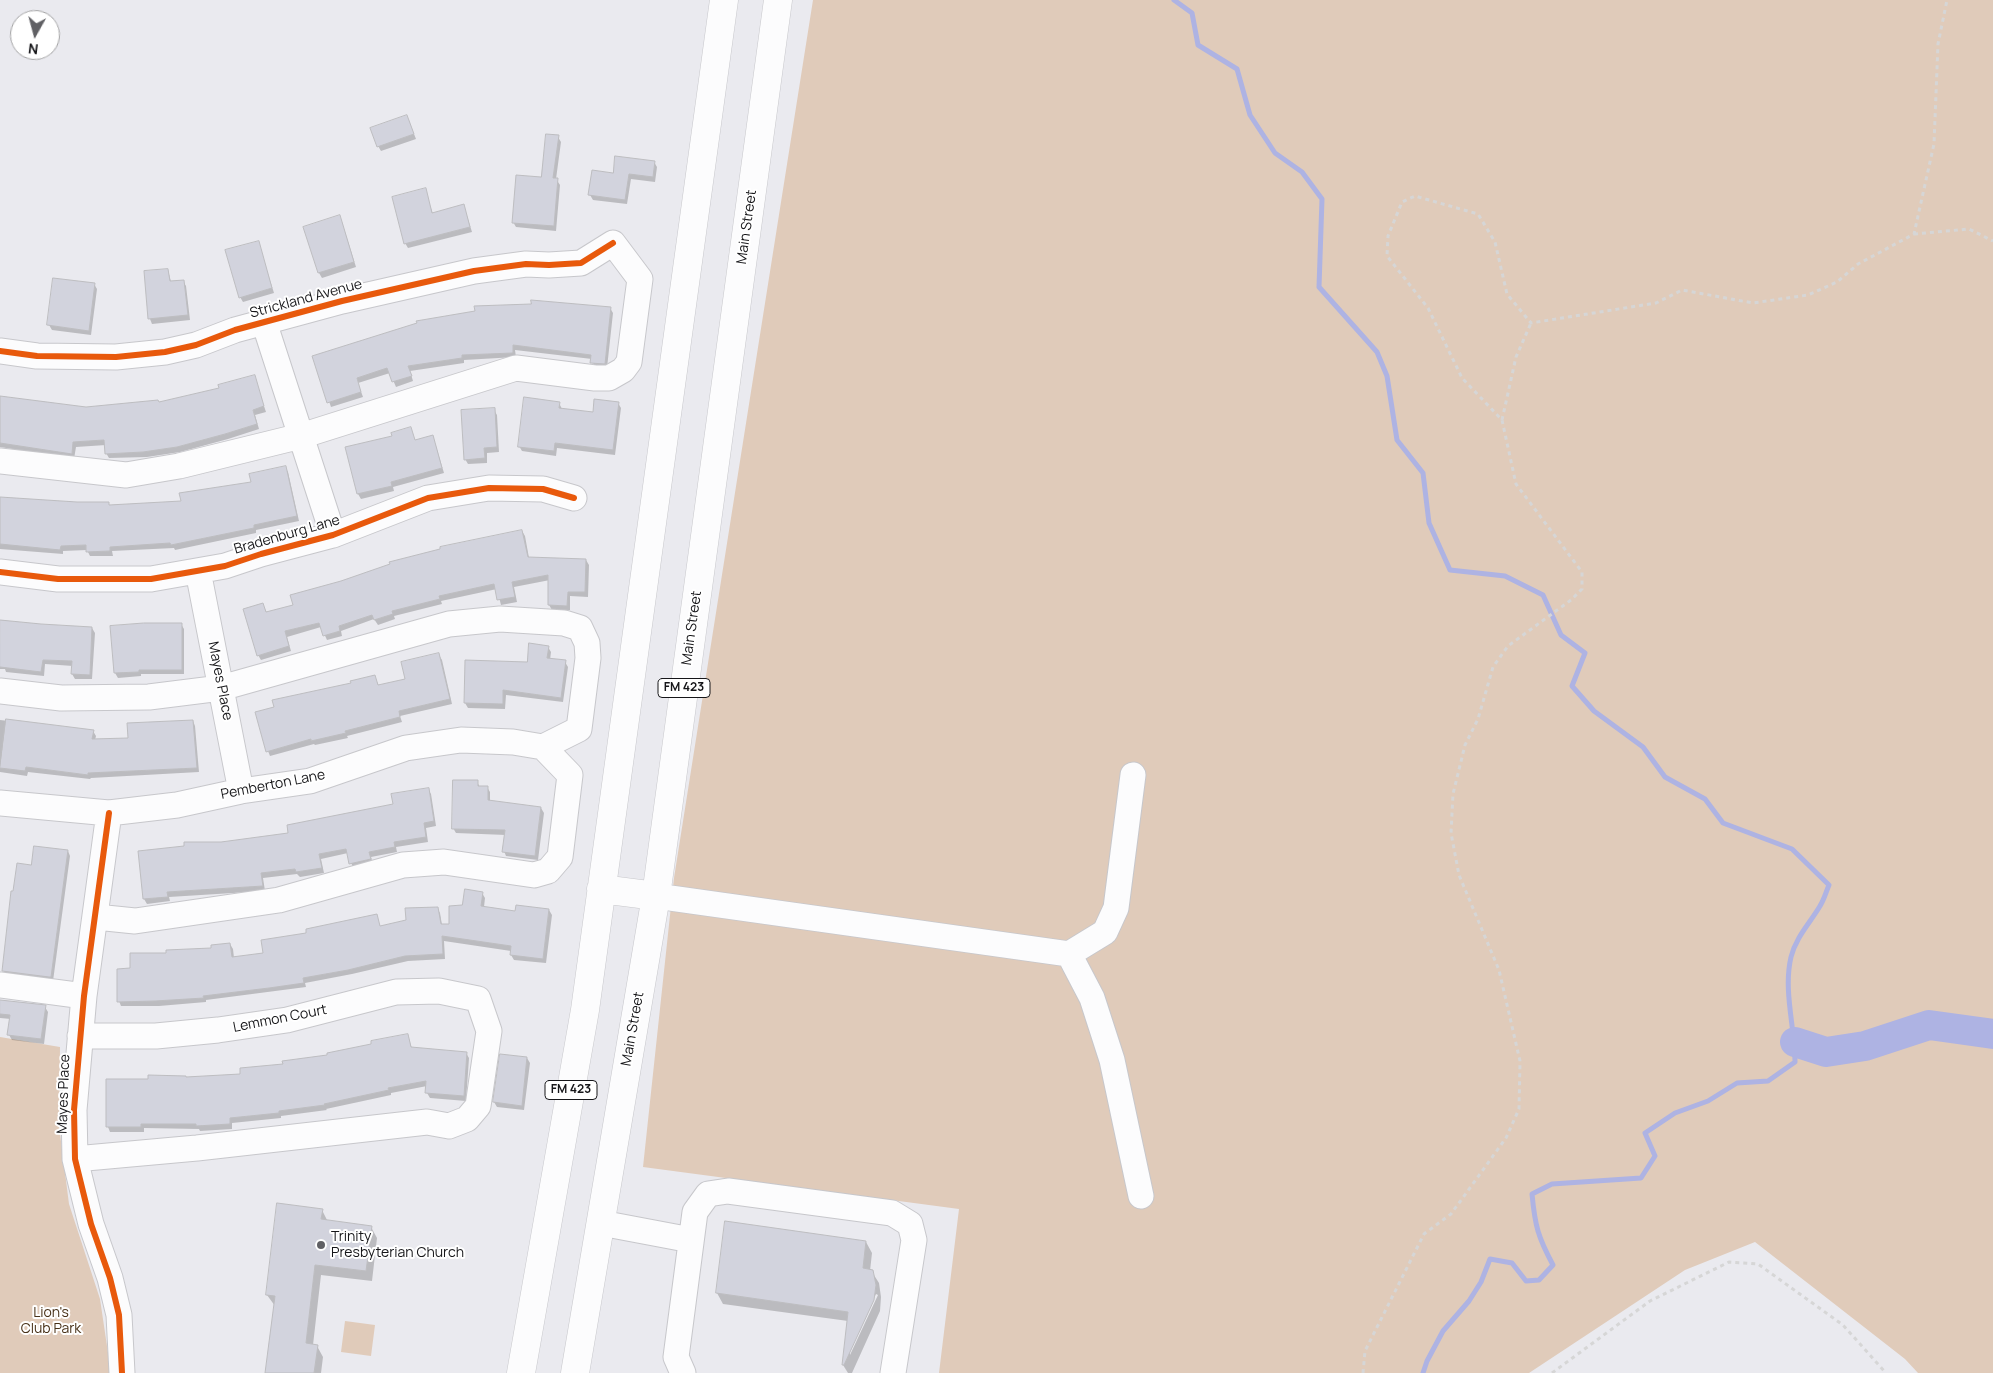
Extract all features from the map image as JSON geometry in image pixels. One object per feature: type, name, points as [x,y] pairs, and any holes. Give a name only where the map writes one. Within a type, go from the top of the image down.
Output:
[{"type":"main road","name":"FM 423","points":[[522,1373],[585,1010],[724,0]]},
{"type":"main road","name":"Main Street","points":[[575,1373],[656,896],[778,0]]},
{"type":"main road","points":[[601,889],[656,896]]},
{"type":"street","name":"Strickland Avenue","points":[[0,351],[37,356],[116,357],[144,355],[196,345],[235,330],[342,301],[474,271],[526,264],[581,263],[613,244],[640,279],[629,362],[623,370],[609,378],[516,368],[301,436]]},
{"type":"street","points":[[264,322],[333,535]]},
{"type":"street","points":[[0,460],[126,475],[179,466],[301,436]]},
{"type":"street","name":"Bradenburg Lane","points":[[0,572],[58,579],[151,579],[225,566],[261,554],[333,535],[428,498],[489,488],[542,490],[574,498]]},
{"type":"street","name":"Mayes Place","points":[[198,571],[241,791]]},
{"type":"street","points":[[0,690],[61,698],[149,697],[221,688],[449,624],[500,619],[564,623],[580,628],[587,643],[588,658],[579,729],[543,747],[570,775],[560,857],[548,871],[534,875],[444,862],[403,865],[279,900],[135,921],[96,917]]},
{"type":"street","name":"Pemberton Lane","points":[[0,803],[109,813],[178,805],[241,791],[310,781],[406,748],[461,740],[513,742],[543,747]]},
{"type":"street","points":[[656,896],[1069,954],[1105,932],[1116,908],[1133,775]]},
{"type":"street","name":"Mayes Place","points":[[109,813],[80,1036],[74,1110],[75,1159],[91,1224],[110,1278],[118,1315],[122,1373]]},
{"type":"street","points":[[1069,954],[1092,998],[1112,1060],[1141,1196]]},
{"type":"street","points":[[0,986],[84,996]]},
{"type":"street","name":"Lemmon Court","points":[[75,1159],[197,1148],[428,1122],[449,1126],[467,1119],[478,1106],[489,1031],[478,999],[439,991],[396,992],[287,1020],[218,1030],[156,1036],[80,1036]]},
{"type":"street","points":[[683,1373],[676,1357],[695,1212],[708,1194],[728,1191],[892,1213],[910,1224],[914,1240],[893,1373]]},
{"type":"street","points":[[601,1224],[691,1240]]},
{"type":"path","points":[[1914,234],[1934,144],[1938,44],[1947,0]]},
{"type":"path","points":[[1502,420],[1462,378],[1428,308],[1388,256],[1388,236],[1402,202],[1415,196],[1478,214],[1495,242],[1507,294],[1531,323]]},
{"type":"path","points":[[1531,323],[1656,303],[1682,290],[1753,303],[1808,295],[1837,282],[1858,264],[1914,234],[1969,229],[1993,241]]},
{"type":"path","points":[[1363,1373],[1366,1351],[1424,1234],[1451,1214],[1506,1138],[1519,1109],[1520,1061],[1499,970],[1459,875],[1451,833],[1453,794],[1465,745],[1478,719],[1493,667],[1508,646],[1572,600],[1582,589],[1582,572],[1516,484],[1502,420],[1516,356],[1531,323]]},
{"type":"path","points":[[1552,1373],[1650,1301],[1729,1262],[1758,1264],[1843,1325],[1886,1373]]},
{"type":"green space","points":[[813,0],[1993,0],[1993,1373],[1918,1373],[1905,1359],[1755,1242],[1685,1270],[1529,1373],[939,1373],[959,1209],[643,1167],[674,878]]},
{"type":"green space","name":"Lion's Club Park","points":[[0,1037],[60,1047],[59,1126],[69,1204],[100,1299],[111,1373],[0,1373]]},
{"type":"green space","points":[[345,1321],[375,1325],[371,1356],[341,1352]]},
{"type":"building","points":[[407,115],[414,134],[377,147],[370,128]]},
{"type":"building","points":[[546,134],[559,135],[553,178],[558,178],[554,226],[512,223],[516,175],[541,177]]},
{"type":"building","points":[[615,156],[655,161],[653,177],[629,174],[625,200],[588,195],[592,170],[613,173]]},
{"type":"building","points":[[426,188],[432,213],[464,204],[470,227],[404,244],[392,197]]},
{"type":"building","points":[[340,215],[354,262],[318,273],[303,227]]},
{"type":"building","points":[[259,241],[272,288],[239,298],[225,250]]},
{"type":"building","points":[[168,269],[170,281],[184,280],[188,315],[148,319],[144,271]]},
{"type":"building","points":[[53,278],[95,283],[89,331],[47,325]]},
{"type":"building","points":[[531,300],[611,307],[605,364],[590,363],[591,355],[513,345],[513,353],[462,355],[462,358],[408,366],[412,376],[392,382],[387,368],[357,378],[361,392],[327,403],[312,356],[417,323],[416,321],[475,311],[474,306],[531,304]]},
{"type":"building","points":[[255,375],[264,406],[253,410],[257,424],[177,447],[143,452],[105,454],[104,440],[73,442],[72,454],[0,443],[0,396],[86,407],[158,400],[159,402],[219,388],[218,385]]},
{"type":"building","points":[[524,397],[560,402],[559,408],[593,412],[594,399],[619,402],[613,450],[555,443],[554,451],[518,447]]},
{"type":"building","points":[[495,408],[497,447],[484,448],[485,458],[464,460],[461,410]]},
{"type":"building","points":[[411,427],[415,440],[433,435],[442,468],[391,482],[392,486],[357,494],[345,447],[392,436],[391,433]]},
{"type":"building","points":[[286,466],[297,516],[254,525],[254,528],[171,545],[170,543],[110,547],[110,551],[86,552],[86,545],[61,546],[60,550],[0,544],[0,497],[109,502],[109,505],[181,501],[179,493],[251,482],[249,474]]},
{"type":"building","points":[[522,530],[528,557],[586,559],[585,592],[568,592],[567,606],[548,605],[548,575],[512,582],[515,597],[497,600],[494,584],[439,596],[440,599],[392,611],[393,614],[374,620],[372,615],[339,626],[340,631],[323,636],[319,623],[285,631],[289,646],[257,656],[243,609],[263,603],[266,612],[293,605],[290,595],[341,581],[390,564],[389,562],[440,549],[440,547]]},
{"type":"building","points":[[0,620],[92,627],[90,675],[71,674],[72,661],[43,660],[41,672],[0,667]]},
{"type":"building","points":[[144,623],[182,623],[182,670],[139,670],[139,672],[114,673],[110,626]]},
{"type":"building","points":[[529,643],[549,646],[547,658],[566,660],[561,698],[503,690],[503,704],[464,703],[465,660],[527,662]]},
{"type":"building","points":[[439,653],[450,699],[399,711],[400,717],[345,731],[346,733],[311,741],[311,739],[266,752],[255,712],[274,707],[272,700],[351,683],[350,681],[375,675],[378,685],[405,679],[401,662]]},
{"type":"building","points":[[6,719],[94,730],[92,739],[128,738],[127,723],[193,720],[197,768],[88,773],[88,775],[26,767],[25,771],[0,768]]},
{"type":"building","points":[[453,780],[478,780],[478,786],[488,786],[488,800],[541,807],[535,856],[502,852],[505,830],[452,829]]},
{"type":"building","points":[[429,788],[434,821],[424,823],[426,837],[394,842],[395,847],[369,852],[371,859],[349,864],[346,849],[319,854],[322,868],[296,872],[295,869],[261,873],[263,886],[167,892],[168,897],[143,899],[138,851],[184,846],[184,842],[221,842],[288,833],[287,825],[393,804],[391,794]]},
{"type":"building","points":[[34,846],[68,850],[51,977],[2,971],[11,891],[13,891],[17,863],[31,865]]},
{"type":"building","points":[[465,889],[483,892],[481,906],[515,911],[516,905],[549,909],[543,959],[510,955],[511,946],[442,936],[443,954],[405,956],[348,970],[303,978],[304,983],[203,996],[204,998],[117,1002],[117,969],[130,968],[130,953],[166,953],[166,950],[211,948],[211,945],[230,943],[232,957],[263,953],[261,940],[306,933],[306,929],[377,914],[380,926],[406,920],[405,908],[438,907],[441,924],[449,924],[449,906],[462,905]]},
{"type":"building","points":[[0,1000],[46,1005],[41,1039],[7,1035],[10,1015],[0,1014]]},
{"type":"building","points":[[408,1034],[411,1047],[467,1052],[464,1096],[425,1093],[426,1081],[388,1088],[389,1090],[325,1105],[279,1111],[279,1113],[230,1118],[230,1124],[196,1126],[196,1124],[141,1124],[141,1127],[106,1127],[106,1079],[148,1079],[148,1075],[186,1077],[240,1074],[240,1068],[283,1064],[282,1061],[327,1055],[327,1053],[371,1044],[371,1041]]},
{"type":"building","points":[[500,1054],[527,1057],[522,1106],[493,1102]]},
{"type":"building","name":"Trinity Presbyterian Church","points":[[277,1203],[323,1209],[321,1219],[372,1226],[366,1271],[315,1265],[306,1343],[318,1345],[314,1373],[265,1373],[275,1296],[266,1295]]},
{"type":"building","points":[[725,1221],[866,1241],[863,1268],[873,1270],[876,1285],[874,1300],[844,1365],[842,1365],[848,1312],[716,1293]]},
{"type":"waterway","points":[[1174,0],[1192,13],[1198,45],[1237,69],[1250,115],[1275,153],[1302,172],[1322,199],[1319,287],[1377,352],[1387,376],[1397,440],[1423,473],[1429,523],[1450,570],[1505,576],[1543,595],[1561,635],[1585,653],[1572,686],[1594,711],[1643,747],[1665,777],[1705,799],[1723,823],[1792,849],[1829,885],[1821,904],[1800,937],[1791,957],[1788,983],[1795,1062],[1768,1081],[1737,1083],[1708,1101],[1675,1113],[1645,1133],[1655,1156],[1641,1178],[1552,1184],[1532,1194],[1538,1231],[1553,1265],[1539,1280],[1526,1281],[1512,1263],[1490,1259],[1481,1282],[1469,1301],[1443,1331],[1427,1361],[1423,1373]]},
{"type":"waterway","points":[[1795,1042],[1826,1052],[1865,1046],[1929,1025],[1993,1034]]},
{"type":"cycle path","points":[[0,351],[37,356],[116,357],[165,352],[196,345],[235,330],[342,301],[474,271],[526,264],[581,263],[613,243]]},
{"type":"cycle path","points":[[0,572],[58,579],[151,579],[225,566],[261,554],[333,535],[428,498],[489,488],[543,489],[574,498]]},
{"type":"cycle path","points":[[109,813],[84,996],[74,1110],[75,1159],[91,1224],[110,1278],[119,1315],[122,1373]]},
{"type":"place","name":"Trinity Presbyterian Church","points":[[321,1245]]}]
